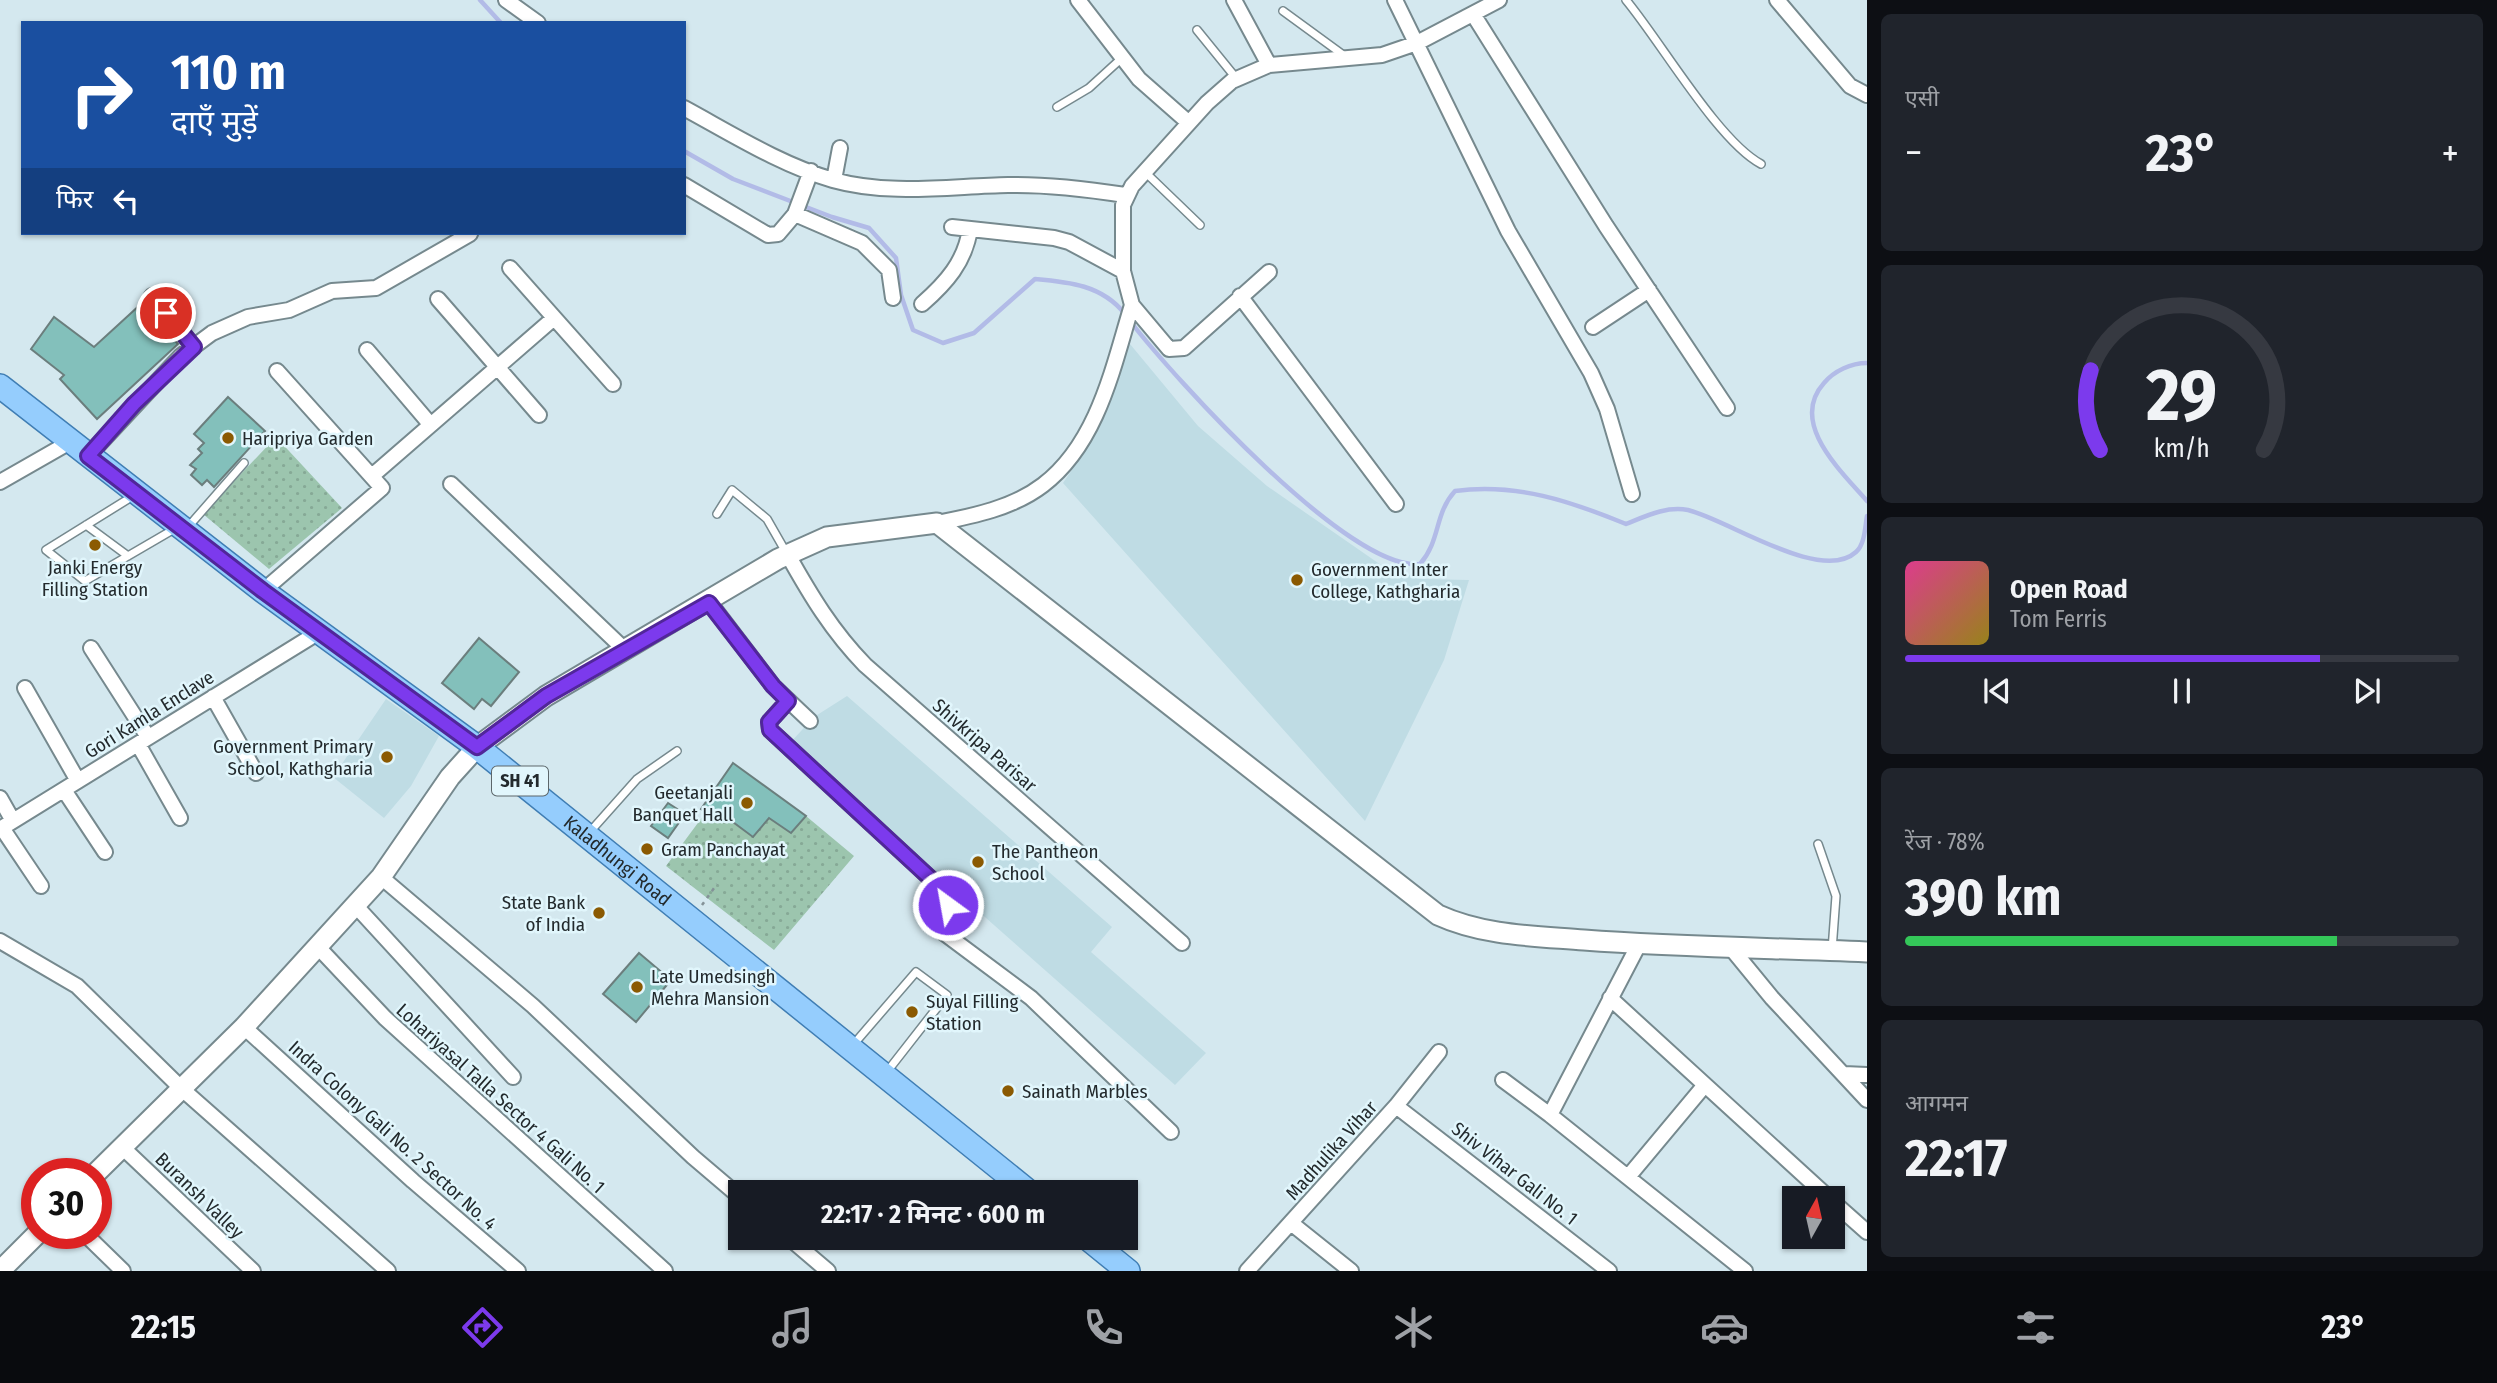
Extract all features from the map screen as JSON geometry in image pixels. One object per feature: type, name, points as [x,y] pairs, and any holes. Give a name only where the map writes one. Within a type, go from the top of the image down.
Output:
[{"type":"main road","name":"Kaladhungi Road","points":[[0,386],[263,591],[477,747],[1013,1180]]},
{"type":"main road","points":[[1102,1250],[1128,1271]]},
{"type":"street","points":[[506,0],[521,5],[536,21]]},
{"type":"street","points":[[1078,0],[1139,79],[1189,123]]},
{"type":"street","points":[[1234,0],[1269,65]]},
{"type":"street","points":[[1395,0],[1508,231],[1591,373],[1607,409],[1632,494]]},
{"type":"street","points":[[1269,272],[1184,348],[1177,351],[1170,349],[1132,305],[1123,271],[1125,195],[1207,103],[1236,79],[1269,65],[1382,55],[1417,43],[1499,0]]},
{"type":"street","points":[[1777,0],[1850,86],[1866,92]]},
{"type":"street","points":[[1472,14],[1727,408]]},
{"type":"street","points":[[686,109],[755,146],[834,180],[932,190],[1010,185],[1081,188],[1125,195]]},
{"type":"street","points":[[834,180],[840,148]]},
{"type":"street","points":[[686,186],[768,235],[778,234],[795,211],[811,171]]},
{"type":"street","points":[[795,211],[862,243],[889,270],[892,298]]},
{"type":"street","points":[[952,227],[1069,242],[1123,271]]},
{"type":"street","points":[[922,304],[954,273],[962,258],[970,229]]},
{"type":"street","points":[[0,482],[79,449],[134,404],[212,333],[248,317],[289,310],[332,291],[367,289],[384,284],[468,235]]},
{"type":"street","points":[[510,268],[613,384]]},
{"type":"street","points":[[1593,327],[1649,290]]},
{"type":"street","points":[[152,296],[194,347]]},
{"type":"street","points":[[1240,296],[1396,504]]},
{"type":"street","points":[[438,299],[539,415]]},
{"type":"street","points":[[110,1158],[244,1027],[381,877],[450,777],[477,747],[546,696],[788,555],[827,537],[937,523],[1006,505],[1042,486],[1070,459],[1088,431],[1104,393],[1132,305]]},
{"type":"street","points":[[373,475],[554,318]]},
{"type":"street","points":[[367,350],[430,424]]},
{"type":"street","points":[[263,591],[381,491],[382,486],[277,371]]},
{"type":"street","points":[[451,484],[626,651]]},
{"type":"street","points":[[937,523],[1438,915],[1461,925],[1488,931],[1639,944],[1867,952]]},
{"type":"street","name":"Shivkripa Parisar","points":[[788,555],[825,618],[865,665],[1182,943]]},
{"type":"street","points":[[709,603],[773,686],[810,721]]},
{"type":"street","name":"Gori Kamla Enclave","points":[[5,826],[319,632]]},
{"type":"street","points":[[91,648],[143,740],[180,818]]},
{"type":"street","points":[[26,688],[78,781]]},
{"type":"street","points":[[213,697],[256,773]]},
{"type":"street","points":[[788,701],[769,722],[770,730],[944,891],[948,897],[942,923],[944,933],[1031,999],[1171,1132]]},
{"type":"street","points":[[64,790],[104,852]]},
{"type":"street","points":[[0,798],[5,826],[41,886]]},
{"type":"street","points":[[381,877],[533,1006],[728,1187]]},
{"type":"street","points":[[355,905],[513,1077]]},
{"type":"street","points":[[0,941],[77,986],[182,1089],[388,1271]]},
{"type":"street","points":[[1550,1115],[1639,944]]},
{"type":"street","name":"Lohariyasal Talla Sector 4 Gali No. 1","points":[[318,947],[385,1018],[665,1271]]},
{"type":"street","points":[[1731,948],[1772,998],[1867,1100]]},
{"type":"street","points":[[1609,999],[1815,1186]]},
{"type":"street","name":"Indra Colony Gali No. 2 Sector No. 4","points":[[244,1027],[413,1181],[518,1271]]},
{"type":"street","name":"Madhulika Vihar","points":[[1247,1271],[1396,1106],[1439,1052]]},
{"type":"street","points":[[1844,1074],[1867,1075]]},
{"type":"street","points":[[1503,1080],[1745,1271]]},
{"type":"street","points":[[1628,1177],[1704,1086]]},
{"type":"street","name":"Shiv Vihar Gali No. 1","points":[[1396,1106],[1609,1271]]},
{"type":"street","name":"Buransh Valley","points":[[121,1146],[253,1271]]},
{"type":"street","points":[[1845,1212],[1867,1232]]},
{"type":"street","points":[[1291,1223],[1351,1271]]},
{"type":"street","points":[[0,1271],[22,1249]]},
{"type":"street","points":[[100,1249],[122,1271]]},
{"type":"street","points":[[803,1250],[828,1271]]},
{"type":"lane","points":[[1626,0],[1718,125],[1746,156],[1761,164]]},
{"type":"lane","points":[[1283,11],[1349,60]]},
{"type":"lane","points":[[1197,30],[1236,79]]},
{"type":"lane","points":[[1057,107],[1089,88],[1123,57]]},
{"type":"lane","points":[[1146,173],[1200,225]]},
{"type":"lane","points":[[137,493],[46,550],[85,580],[182,528],[244,463]]},
{"type":"lane","points":[[717,514],[732,490],[767,519],[788,555]]},
{"type":"lane","points":[[86,525],[128,556]]},
{"type":"lane","points":[[587,835],[637,779],[677,751]]},
{"type":"lane","points":[[1818,844],[1836,896],[1832,951]]},
{"type":"lane","points":[[850,1048],[916,972],[947,995],[883,1076]]},
{"type":"path","points":[[692,919],[717,884]]},
{"type":"shaded area","name":"Government Inter College, Kathgharia","points":[[1125,338],[1198,426],[1267,486],[1381,565],[1421,579],[1469,580],[1444,660],[1365,821],[1063,483],[1093,439],[1112,392]]},
{"type":"shaded area","name":"The Pantheon School","points":[[847,696],[1112,927],[1091,952],[1206,1053],[1175,1085],[789,744],[814,717]]},
{"type":"shaded area","name":"Government Primary School, Kathgharia","points":[[386,699],[439,736],[411,786],[384,818],[333,777]]},
{"type":"green space","points":[[276,437],[342,508],[269,569],[203,514]]},
{"type":"green space","points":[[718,811],[753,837],[769,818],[791,833],[806,816],[854,856],[774,950],[666,866],[706,812],[713,818]]},
{"type":"building","points":[[141,304],[178,344],[97,419],[60,379],[64,375],[31,349],[54,317],[94,347]]},
{"type":"building","name":"Haripriya Garden","points":[[228,397],[265,431],[214,487],[207,480],[202,485],[191,475],[196,469],[190,465],[202,453],[198,449],[204,443],[194,434]]},
{"type":"building","points":[[479,638],[519,672],[491,706],[482,699],[474,709],[442,683]]},
{"type":"building","name":"Geetanjali Banquet Hall","points":[[733,763],[806,816],[791,833],[769,818],[753,837],[718,811],[713,818],[701,809]]},
{"type":"building","points":[[668,803],[685,814],[668,838],[651,826]]},
{"type":"building","name":"Late Umedsingh Mehra Mansion","points":[[639,953],[671,980],[636,1022],[603,994]]},
{"type":"waterway","points":[[480,0],[499,21]]},
{"type":"waterway","points":[[686,152],[733,179],[832,217],[869,228],[896,258],[901,295],[913,330],[943,343],[974,333],[1035,279],[1072,284],[1095,291],[1116,304],[1125,314]]},
{"type":"waterway","points":[[1130,321],[1184,384],[1265,467],[1309,506],[1351,537],[1389,558],[1420,564],[1427,555],[1444,509],[1455,491],[1500,490],[1543,496],[1626,524],[1664,511],[1688,510],[1774,546],[1820,560],[1840,560],[1856,552],[1863,540],[1867,516]]},
{"type":"waterway","points":[[1867,363],[1849,366],[1828,379],[1814,398],[1812,414],[1815,430],[1823,446],[1867,501]]},
{"type":"place","name":"Haripriya Garden","points":[[228,438]]},
{"type":"place","name":"Janki Energy Filling Station","points":[[95,545]]},
{"type":"place","name":"Government Inter College, Kathgharia","points":[[1297,580]]},
{"type":"place","name":"Government Primary School, Kathgharia","points":[[387,757]]},
{"type":"place","name":"Geetanjali Banquet Hall","points":[[747,803]]},
{"type":"place","name":"Gram Panchayat","points":[[647,849]]},
{"type":"place","name":"The Pantheon School","points":[[978,862]]},
{"type":"place","name":"State Bank of India","points":[[599,913]]},
{"type":"place","name":"Late Umedsingh Mehra Mansion","points":[[637,987]]},
{"type":"place","name":"Suyal Filling Station","points":[[912,1012]]},
{"type":"place","name":"Sainath Marbles","points":[[1008,1091]]},
{"type":"route","points":[[166,313],[194,347],[181,356],[134,404],[88,456],[263,591],[477,747],[546,696],[709,603],[773,686],[788,701],[769,722],[770,730],[944,891],[948,897],[948,905]]}]
